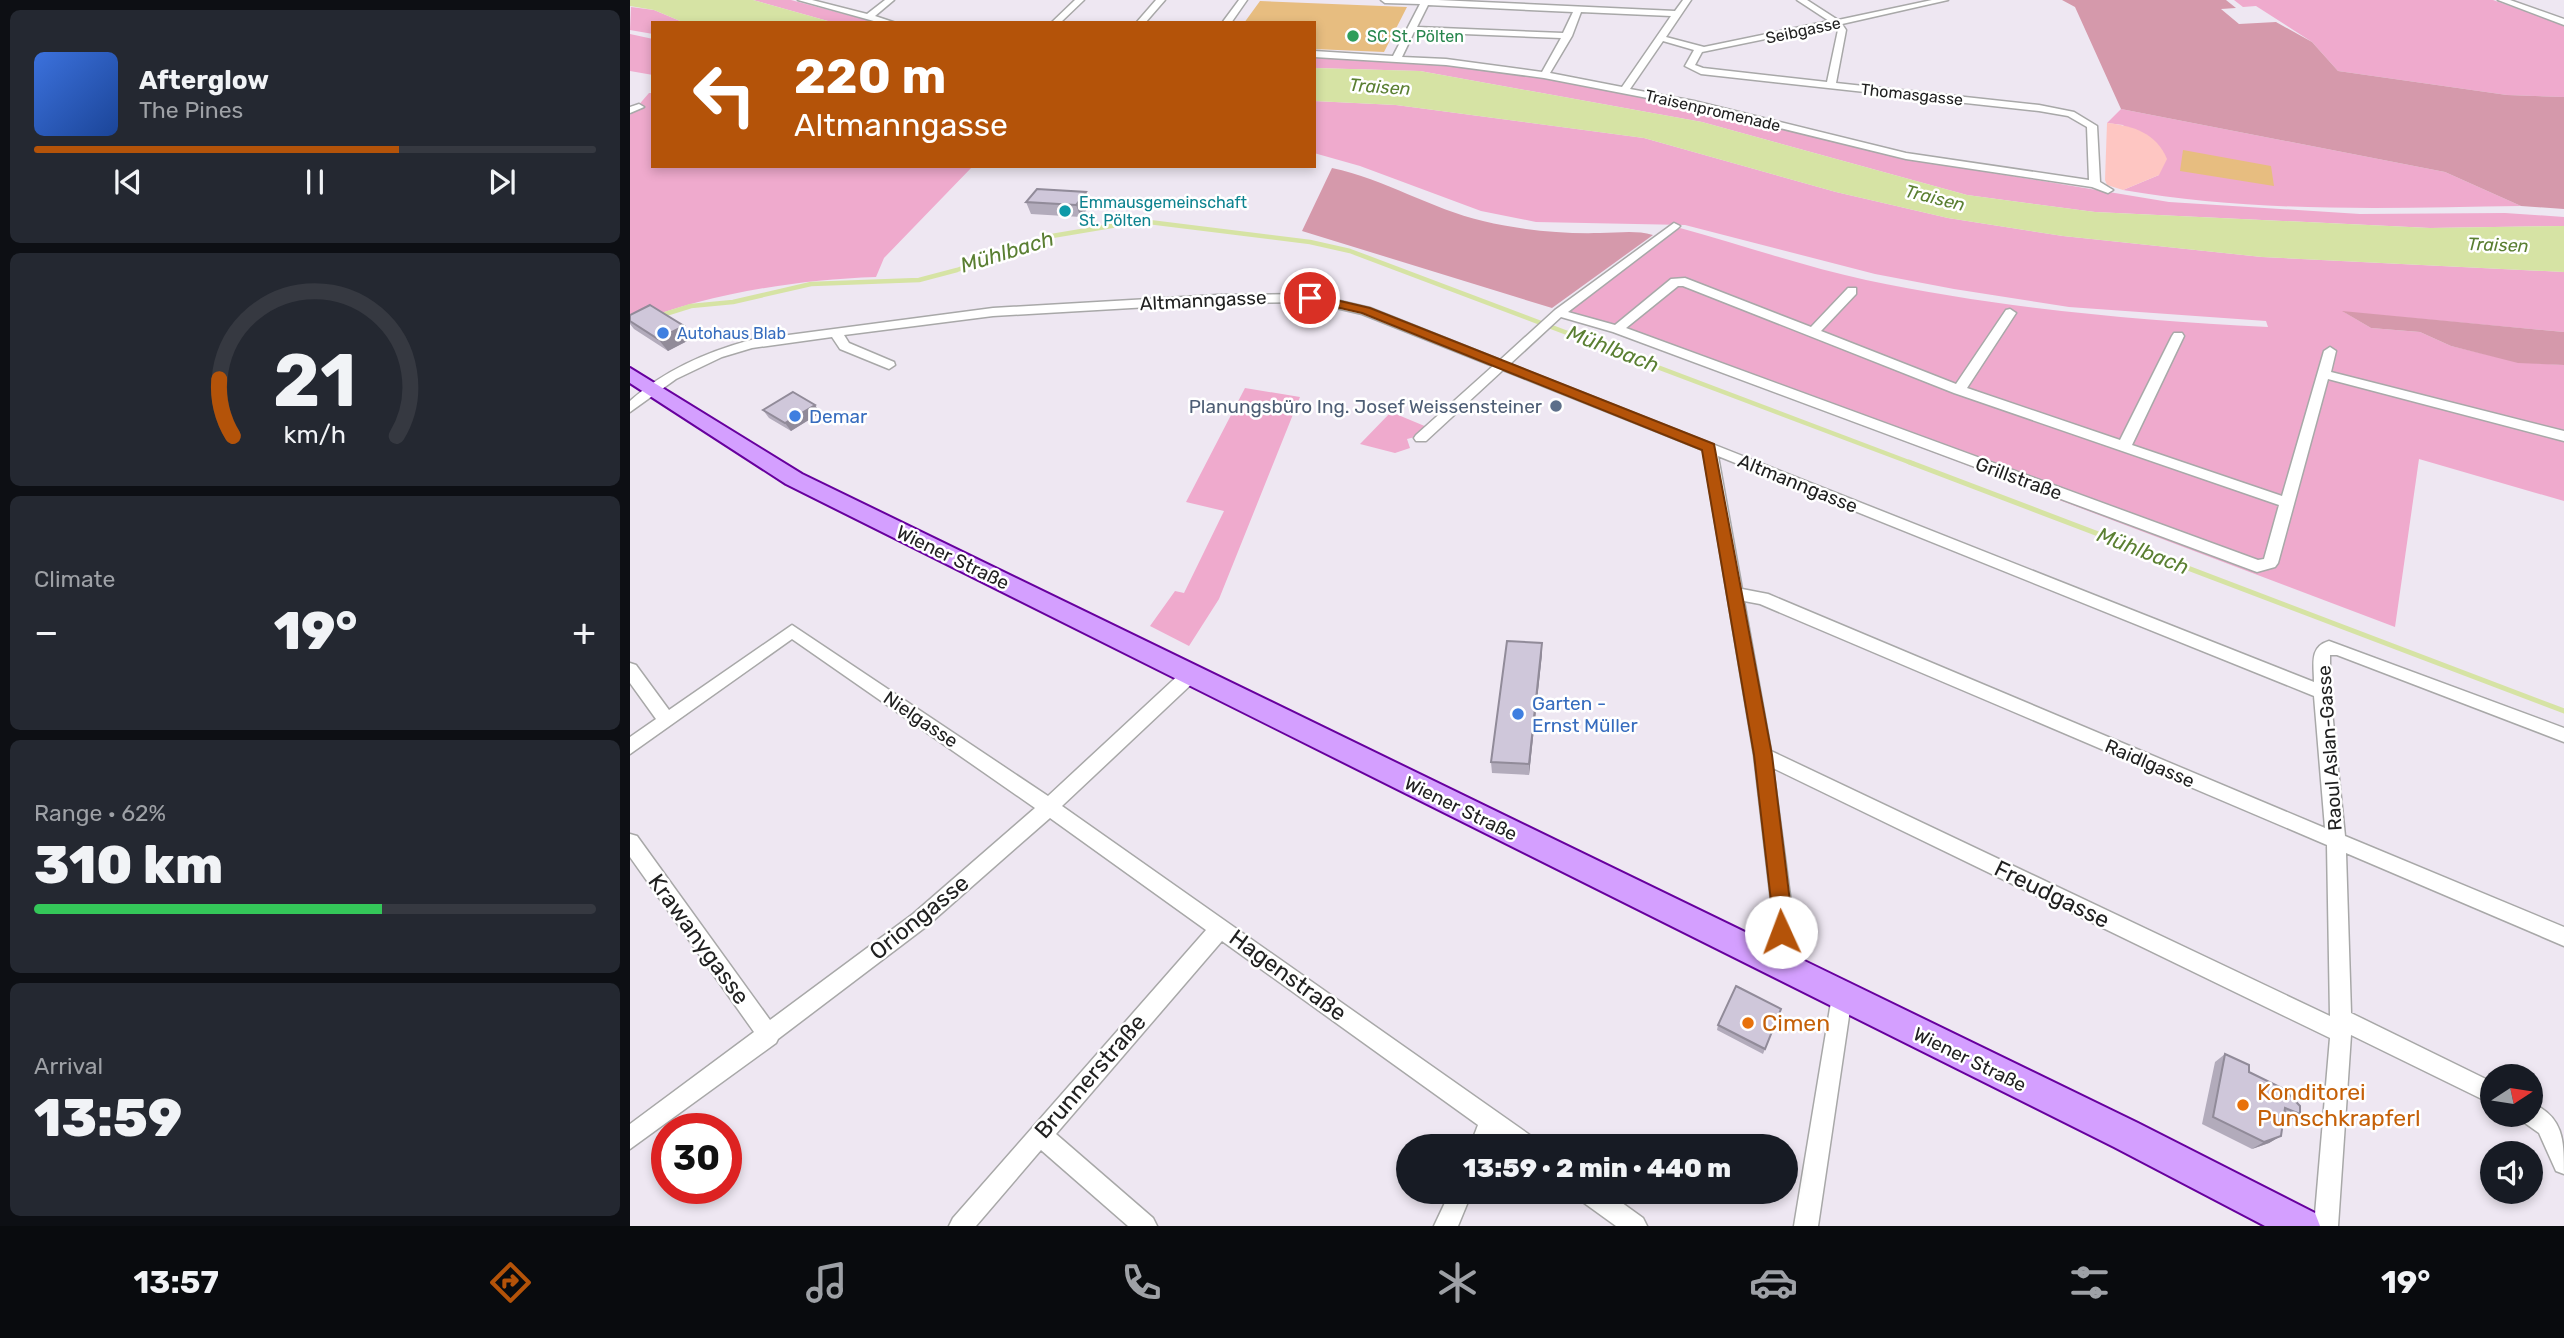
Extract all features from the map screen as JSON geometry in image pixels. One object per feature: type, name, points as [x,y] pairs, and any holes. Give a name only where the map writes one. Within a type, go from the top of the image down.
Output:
[{"type":"main road","name":"Wiener Straße","points":[[630,374],[774,468],[2114,1129],[2302,1226]]},
{"type":"street","points":[[869,17],[890,0]]},
{"type":"street","points":[[1057,21],[1080,0]]},
{"type":"street","points":[[1142,21],[1161,0]]},
{"type":"street","points":[[1227,21],[1243,0]]},
{"type":"street","points":[[1385,0],[1677,14]]},
{"type":"street","points":[[1625,89],[1687,0]]},
{"type":"street","points":[[1801,0],[1837,23],[1842,30],[1831,85]]},
{"type":"street","name":"Seibgasse","points":[[1661,38],[1699,50],[1944,0]]},
{"type":"street","points":[[2502,0],[2564,22]]},
{"type":"street","points":[[807,1],[884,21]]},
{"type":"street","points":[[1397,57],[1424,3]]},
{"type":"street","points":[[1544,75],[1567,36],[1578,9]]},
{"type":"street","points":[[1411,29],[1567,36]]},
{"type":"street","name":"Thomasgasse","points":[[1699,50],[1690,65],[1696,70],[2039,108],[2071,114],[2092,126],[2095,184]]},
{"type":"street","name":"Traisenpromenade","points":[[1316,54],[1397,57],[1544,75],[1625,89],[1906,156],[2095,184],[2108,190]]},
{"type":"street","points":[[1421,438],[1559,313],[1674,226]]},
{"type":"street","points":[[1617,328],[1675,282],[1685,282],[1959,390],[2285,502]]},
{"type":"street","points":[[1812,334],[1852,291]]},
{"type":"street","name":"Altmanngasse","points":[[630,408],[651,388],[718,352],[751,344],[993,312],[1217,299],[1310,298],[1366,311],[2322,692]]},
{"type":"street","name":"Grillstraße","points":[[1559,313],[1617,328],[2257,566],[2270,563],[2285,502],[2330,351]]},
{"type":"street","points":[[1959,390],[2010,313]]},
{"type":"street","points":[[836,333],[844,345],[889,365]]},
{"type":"street","points":[[2124,447],[2178,336]]},
{"type":"street","points":[[2324,374],[2564,436]]},
{"type":"street","points":[[1709,447],[1763,755],[1783,918],[1777,964]]},
{"type":"street","name":"Raidlgasse","points":[[1734,594],[1762,598],[2336,843],[2564,937]]},
{"type":"street","name":"Nielgasse","points":[[667,720],[792,631],[1049,807]]},
{"type":"street","name":"Raoul Aslan-Gasse","points":[[2326,1226],[2341,1026],[2336,843],[2322,692],[2322,652],[2329,647],[2564,735]]},
{"type":"street","points":[[630,670],[667,720],[630,747]]},
{"type":"street","name":"Oriongasse","points":[[630,1138],[769,1036],[920,919],[1049,807],[1191,674]]},
{"type":"street","name":"Freudgasse","points":[[1763,755],[2341,1026]]},
{"type":"street","name":"Hagenstraße","points":[[1049,807],[1509,1134]]},
{"type":"street","name":"Krawanygasse","points":[[630,842],[769,1036]]},
{"type":"street","name":"Brunnerstraße","points":[[961,1226],[1221,927]]},
{"type":"street","points":[[1807,1226],[1842,996]]},
{"type":"street","points":[[2341,1026],[2480,1088]]},
{"type":"street","points":[[1486,1134],[1491,1121]]},
{"type":"street","points":[[2543,1122],[2547,1125],[2564,1163]]},
{"type":"street","points":[[1039,1134],[1145,1226]]},
{"type":"street","points":[[1446,1226],[1456,1204]]},
{"type":"street","points":[[1605,1204],[1635,1226]]},
{"type":"shaded area","points":[[753,0],[791,0],[870,21],[828,21]]},
{"type":"shaded area","points":[[2062,0],[2226,0],[2236,8],[2221,9],[2239,24],[2276,22],[2312,42],[2338,71],[2507,95],[2564,97],[2564,209],[2521,206],[2445,172],[2121,109],[2075,7]]},
{"type":"shaded area","points":[[2234,0],[2493,0],[2564,25],[2564,97],[2507,95],[2338,71],[2312,42],[2256,6],[2243,7]]},
{"type":"shaded area","name":"SC St. Pölten","points":[[1260,1],[1407,7],[1384,52],[1316,49],[1316,21],[1245,21]]},
{"type":"shaded area","points":[[631,7],[654,10],[680,21],[651,21],[651,34],[630,30]]},
{"type":"shaded area","points":[[630,34],[651,39],[651,75],[630,71]]},
{"type":"shaded area","points":[[1316,56],[1404,60],[1495,70],[1621,91],[1915,160],[2169,202],[2360,214],[2505,213],[2564,217],[2564,226],[2430,228],[2095,212],[1967,195],[1702,122],[1420,71],[1316,68]]},
{"type":"shaded area","points":[[651,93],[651,168],[971,168],[884,258],[876,277],[813,281],[751,290],[690,304],[630,324],[630,115]]},
{"type":"shaded area","points":[[1316,101],[1396,105],[1644,138],[1836,192],[1948,218],[2063,236],[2262,257],[2564,272],[2564,332],[2344,312],[2371,328],[2420,332],[2451,346],[2518,362],[2564,365],[2564,501],[2419,459],[2395,627],[1612,331],[1551,315],[1680,228],[1866,280],[1966,298],[2167,321],[2268,327],[2266,321],[2069,307],[1954,289],[1875,274],[1685,225],[1536,222],[1481,211],[1360,166],[1316,154]]},
{"type":"shaded area","points":[[2121,109],[2445,172],[2521,206],[2271,206],[2123,190],[2159,175],[2123,125],[2107,123]]},
{"type":"shaded area","points":[[2107,123],[2143,132],[2157,143],[2167,159],[2159,175],[2123,190],[2107,185]]},
{"type":"shaded area","points":[[2183,150],[2271,166],[2274,186],[2180,171]]},
{"type":"shaded area","points":[[1332,168],[1371,179],[1464,216],[1497,224],[1556,232],[1633,232],[1653,235],[1552,308],[1302,231]]},
{"type":"shaded area","points":[[2342,311],[2564,332],[2564,365],[2518,363],[2451,346],[2420,332],[2371,328]]},
{"type":"shaded area","points":[[1245,388],[1300,397],[1219,599],[1189,646],[1150,626],[1175,591],[1184,593],[1224,511],[1186,502]]},
{"type":"shaded area","points":[[1391,412],[1427,427],[1419,436],[1407,439],[1410,448],[1395,453],[1360,444]]},
{"type":"water","points":[[630,0],[753,0],[828,21],[680,21],[654,10],[630,6]]},
{"type":"water","name":"Traisen","points":[[1316,68],[1420,71],[1702,122],[1967,195],[2095,212],[2430,228],[2564,226],[2564,272],[2262,257],[2063,236],[1948,218],[1836,192],[1644,138],[1396,105],[1316,101]]},
{"type":"building","points":[[1037,189],[1086,192],[1076,205],[1026,202]]},
{"type":"building","points":[[650,305],[684,326],[658,339],[630,321],[630,315]]},
{"type":"building","points":[[793,392],[815,405],[785,423],[763,410]]},
{"type":"building","name":"Garten - Ernst Müller","points":[[1507,641],[1542,643],[1529,764],[1491,762]]},
{"type":"building","name":"Cimen","points":[[1736,986],[1781,1009],[1765,1049],[1718,1025]]},
{"type":"building","name":"Konditorei Punschkrapferl","points":[[2225,1054],[2249,1065],[2249,1072],[2284,1089],[2300,1106],[2300,1114],[2285,1108],[2281,1136],[2264,1142],[2213,1117]]},
{"type":"waterway","name":"Mühlbach","points":[[659,316],[691,306],[733,302],[811,284],[919,280],[957,270],[1046,237],[1141,221],[1310,242],[1350,251],[1914,464]]},
{"type":"waterway","name":"Mühlbach","points":[[1909,462],[2564,711]]},
{"type":"place","name":"SC St. Pölten","points":[[1353,36]]},
{"type":"place","name":"Emmausgemeinschaft St. Pölten","points":[[1065,211]]},
{"type":"place","name":"Autohaus Blab","points":[[663,333]]},
{"type":"place","name":"Planungsbüro Ing. Josef Weissensteiner","points":[[1556,406]]},
{"type":"place","name":"Demar","points":[[795,416]]},
{"type":"place","name":"Garten - Ernst Müller","points":[[1518,714]]},
{"type":"place","name":"Cimen","points":[[1748,1023]]},
{"type":"place","name":"Konditorei Punschkrapferl","points":[[2243,1105]]},
{"type":"route","points":[[1310,298],[1341,303],[1366,311],[1709,447],[1763,755],[1783,918],[1781,932]]}]
